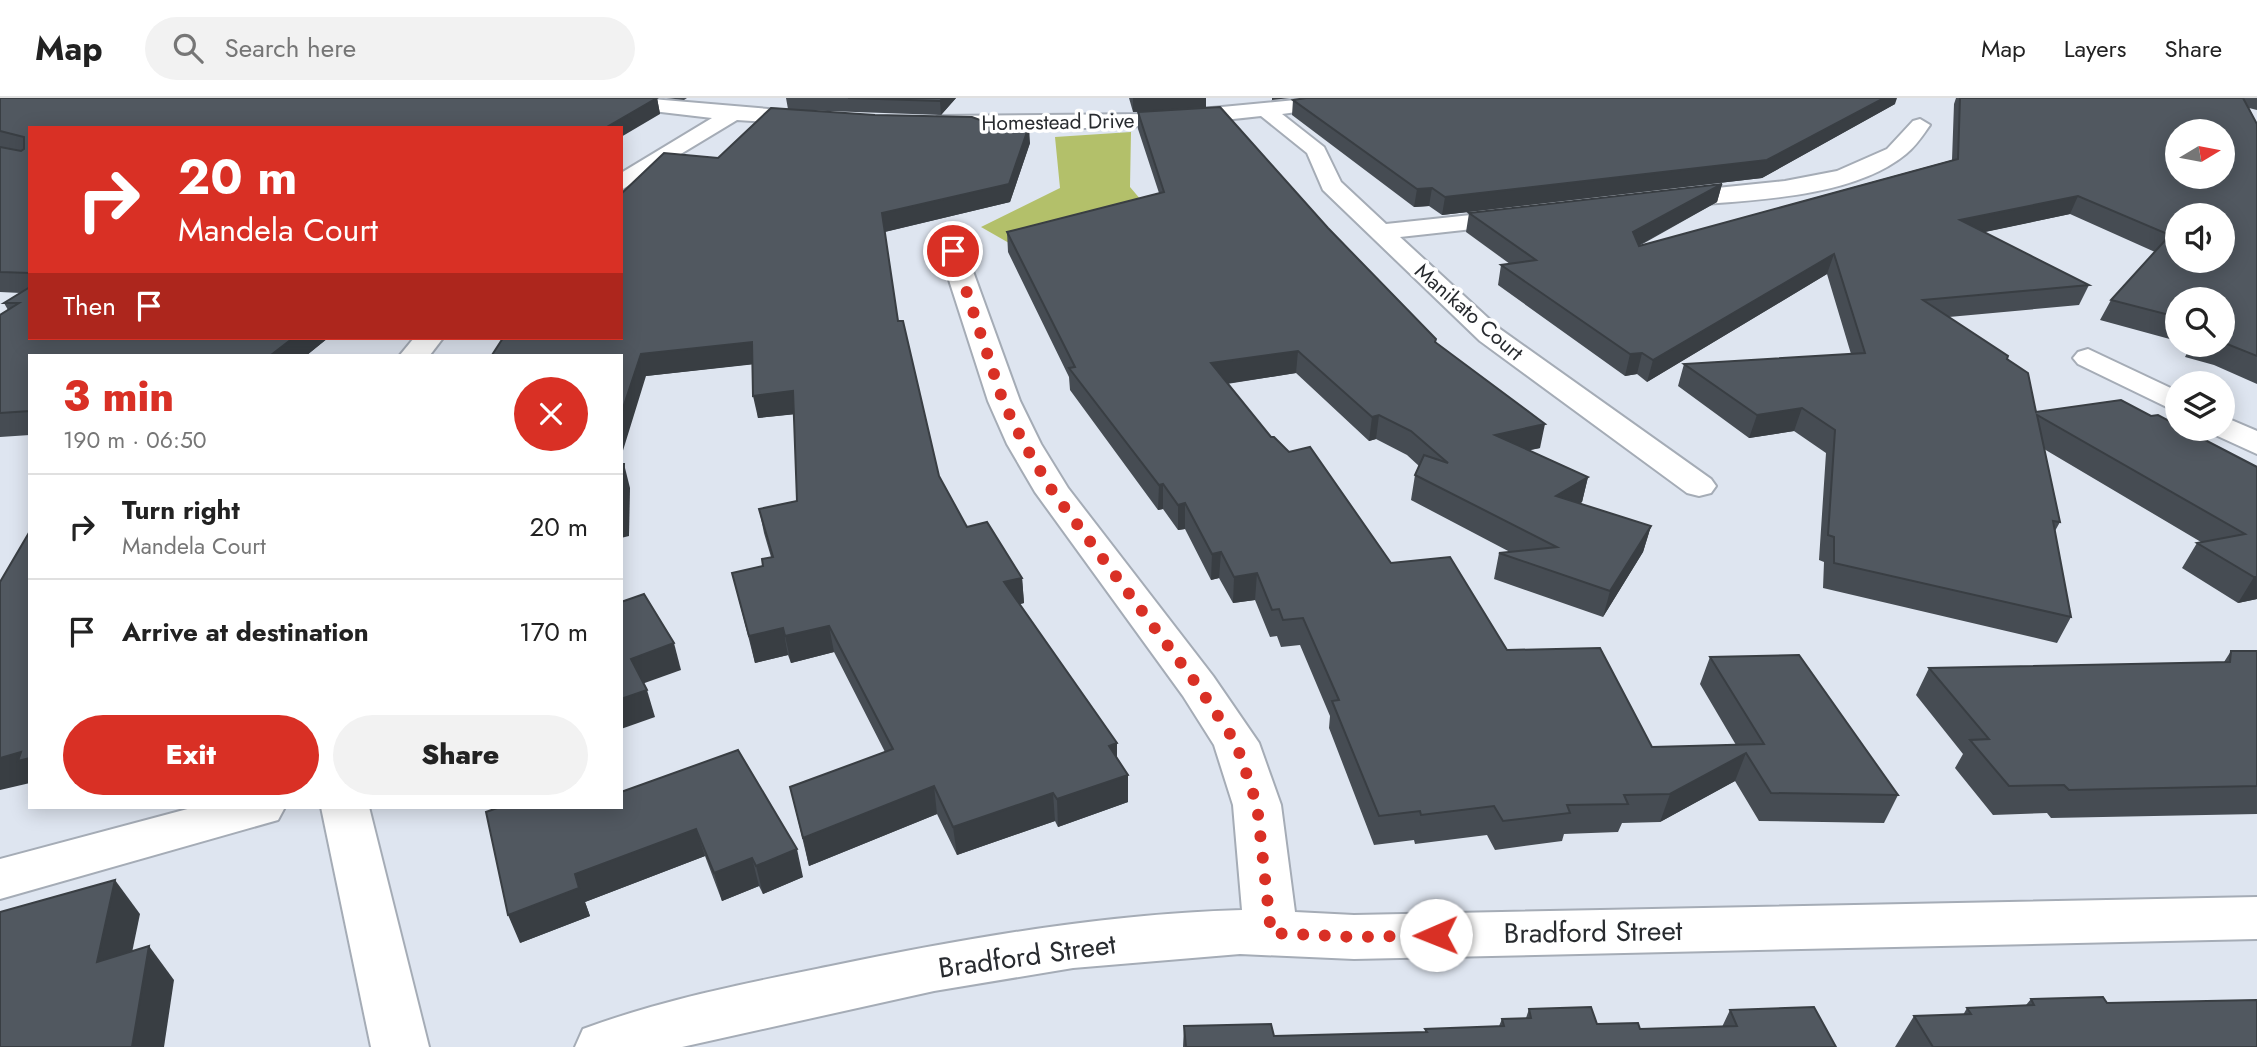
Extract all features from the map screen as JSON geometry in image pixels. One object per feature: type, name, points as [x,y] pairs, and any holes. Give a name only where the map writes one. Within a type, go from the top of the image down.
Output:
[{"type":"street","points":[[593,98],[734,113],[830,119]]},
{"type":"street","name":"Homestead Drive","points":[[920,122],[1011,114],[1154,120],[1266,111],[1355,98]]},
{"type":"street","name":"Manikato Court","points":[[1266,111],[1304,138],[1317,151],[1331,185],[1490,335],[1699,486]]},
{"type":"street","points":[[623,182],[734,113]]},
{"type":"street","points":[[1639,203],[1775,187],[1849,173],[1893,154],[1920,125]]},
{"type":"street","points":[[1381,232],[1544,214]]},
{"type":"street","points":[[953,251],[1003,401],[1024,444],[1053,492],[1198,686],[1236,743],[1257,805],[1271,933]]},
{"type":"street","points":[[416,354],[427,340]]},
{"type":"street","points":[[2088,358],[2165,397]]},
{"type":"street","points":[[2235,433],[2257,444]]},
{"type":"street","points":[[0,879],[254,809]]},
{"type":"street","points":[[345,809],[400,1047]]},
{"type":"street","name":"Bradford Street","points":[[604,1047],[685,1021],[934,968],[1073,946],[1240,932],[1368,936],[2257,918]]},
{"type":"green space","points":[[1131,132],[1130,187],[1152,213],[1016,247],[981,227],[1060,188],[1055,137]]},
{"type":"building","points":[[0,98],[657,98],[608,126],[28,126],[28,273],[0,272],[0,147],[21,151],[24,149],[24,137],[0,131]]},
{"type":"building","points":[[848,98],[943,98],[940,101]]},
{"type":"building","points":[[1884,98],[1767,160],[1445,197],[1432,188],[1417,189],[1293,100]]},
{"type":"building","points":[[1960,98],[2243,98],[2257,124],[2257,356],[2235,347],[2235,287],[2165,287],[2165,314],[2111,300],[2165,241],[2165,273],[2235,273],[2235,203],[2165,203],[2165,233],[2078,196],[1960,220],[2089,285],[1923,300],[2008,356],[2007,359],[2028,373],[2036,412],[2121,400],[2151,416],[2158,415],[2165,419],[2165,441],[2207,441],[2257,467],[2257,577],[2197,543],[2245,534],[2037,415],[2060,522],[2053,521],[2071,617],[1834,563],[1834,537],[1828,535],[1835,430],[1802,408],[1757,415],[1684,364],[1865,353],[1834,254],[1653,360],[1642,353],[1630,354],[1501,265],[1536,260],[1469,213],[1722,184],[1633,232],[1639,246],[1958,159]]},
{"type":"building","points":[[1220,107],[1328,228],[1436,339],[1435,342],[1545,424],[1495,435],[1588,477],[1556,496],[1651,526],[1610,591],[1499,553],[1557,547],[1415,475],[1424,455],[1448,463],[1411,431],[1379,415],[1372,417],[1298,351],[1211,363],[1271,437],[1289,452],[1310,447],[1391,563],[1450,557],[1507,650],[1600,648],[1652,747],[1764,744],[1710,657],[1799,655],[1898,795],[1771,793],[1746,753],[1670,794],[1624,795],[1628,804],[1567,805],[1570,813],[1503,821],[1494,806],[1421,815],[1420,811],[1379,816],[1332,701],[1339,700],[1303,618],[1283,620],[1279,609],[1272,610],[1257,573],[1234,577],[1221,552],[1212,554],[1185,503],[1178,505],[1163,484],[1159,485],[1069,368],[1075,367],[1007,232],[1164,192],[1138,112]]},
{"type":"building","points":[[771,108],[875,115],[972,117],[996,126],[1029,126],[1009,184],[882,213],[898,321],[903,321],[939,476],[967,527],[987,522],[1022,578],[1004,582],[1117,743],[1109,746],[1128,775],[1057,799],[1053,793],[953,827],[934,786],[803,838],[790,787],[893,749],[829,626],[785,636],[783,628],[749,636],[732,573],[763,566],[762,559],[773,557],[759,509],[797,501],[793,391],[753,396],[752,342],[641,354],[623,408],[623,354],[493,354],[502,340],[623,340],[623,192],[664,153],[718,158]]},
{"type":"building","points":[[28,288],[28,340],[290,340],[272,354],[28,354],[28,411],[0,413],[0,315],[19,303],[4,303]]},
{"type":"building","points":[[28,534],[28,758],[18,761],[21,752],[0,758],[0,582]]},
{"type":"building","points":[[644,594],[674,643],[631,659],[647,690],[623,698],[623,601]]},
{"type":"building","points":[[2231,651],[2257,651],[2257,786],[2069,790],[2064,785],[2009,786],[1970,740],[1989,739],[1929,668],[2230,662]]},
{"type":"building","points":[[738,750],[797,849],[756,866],[752,858],[714,873],[696,829],[575,874],[579,888],[508,915],[486,812],[494,809],[623,809],[623,791]]},
{"type":"building","points":[[115,880],[97,962],[149,946],[132,1047],[0,1047],[0,912]]},
{"type":"building","points":[[2103,997],[2107,1003],[2257,1000],[2257,1047],[1933,1047],[1914,1016],[1971,1014],[1967,1008],[2034,1005],[2031,999]]},
{"type":"building","points":[[1591,1007],[1597,1024],[1638,1023],[1640,1029],[1737,1026],[1730,1010],[1814,1007],[1836,1047],[1186,1047],[1184,1026],[1271,1024],[1274,1036],[1427,1032],[1425,1029],[1504,1026],[1502,1019],[1531,1018],[1529,1009]]},
{"type":"route","points":[[953,251],[1003,401],[1024,444],[1053,492],[1198,686],[1236,743],[1257,805],[1271,933],[1354,937],[1436,935]]}]
